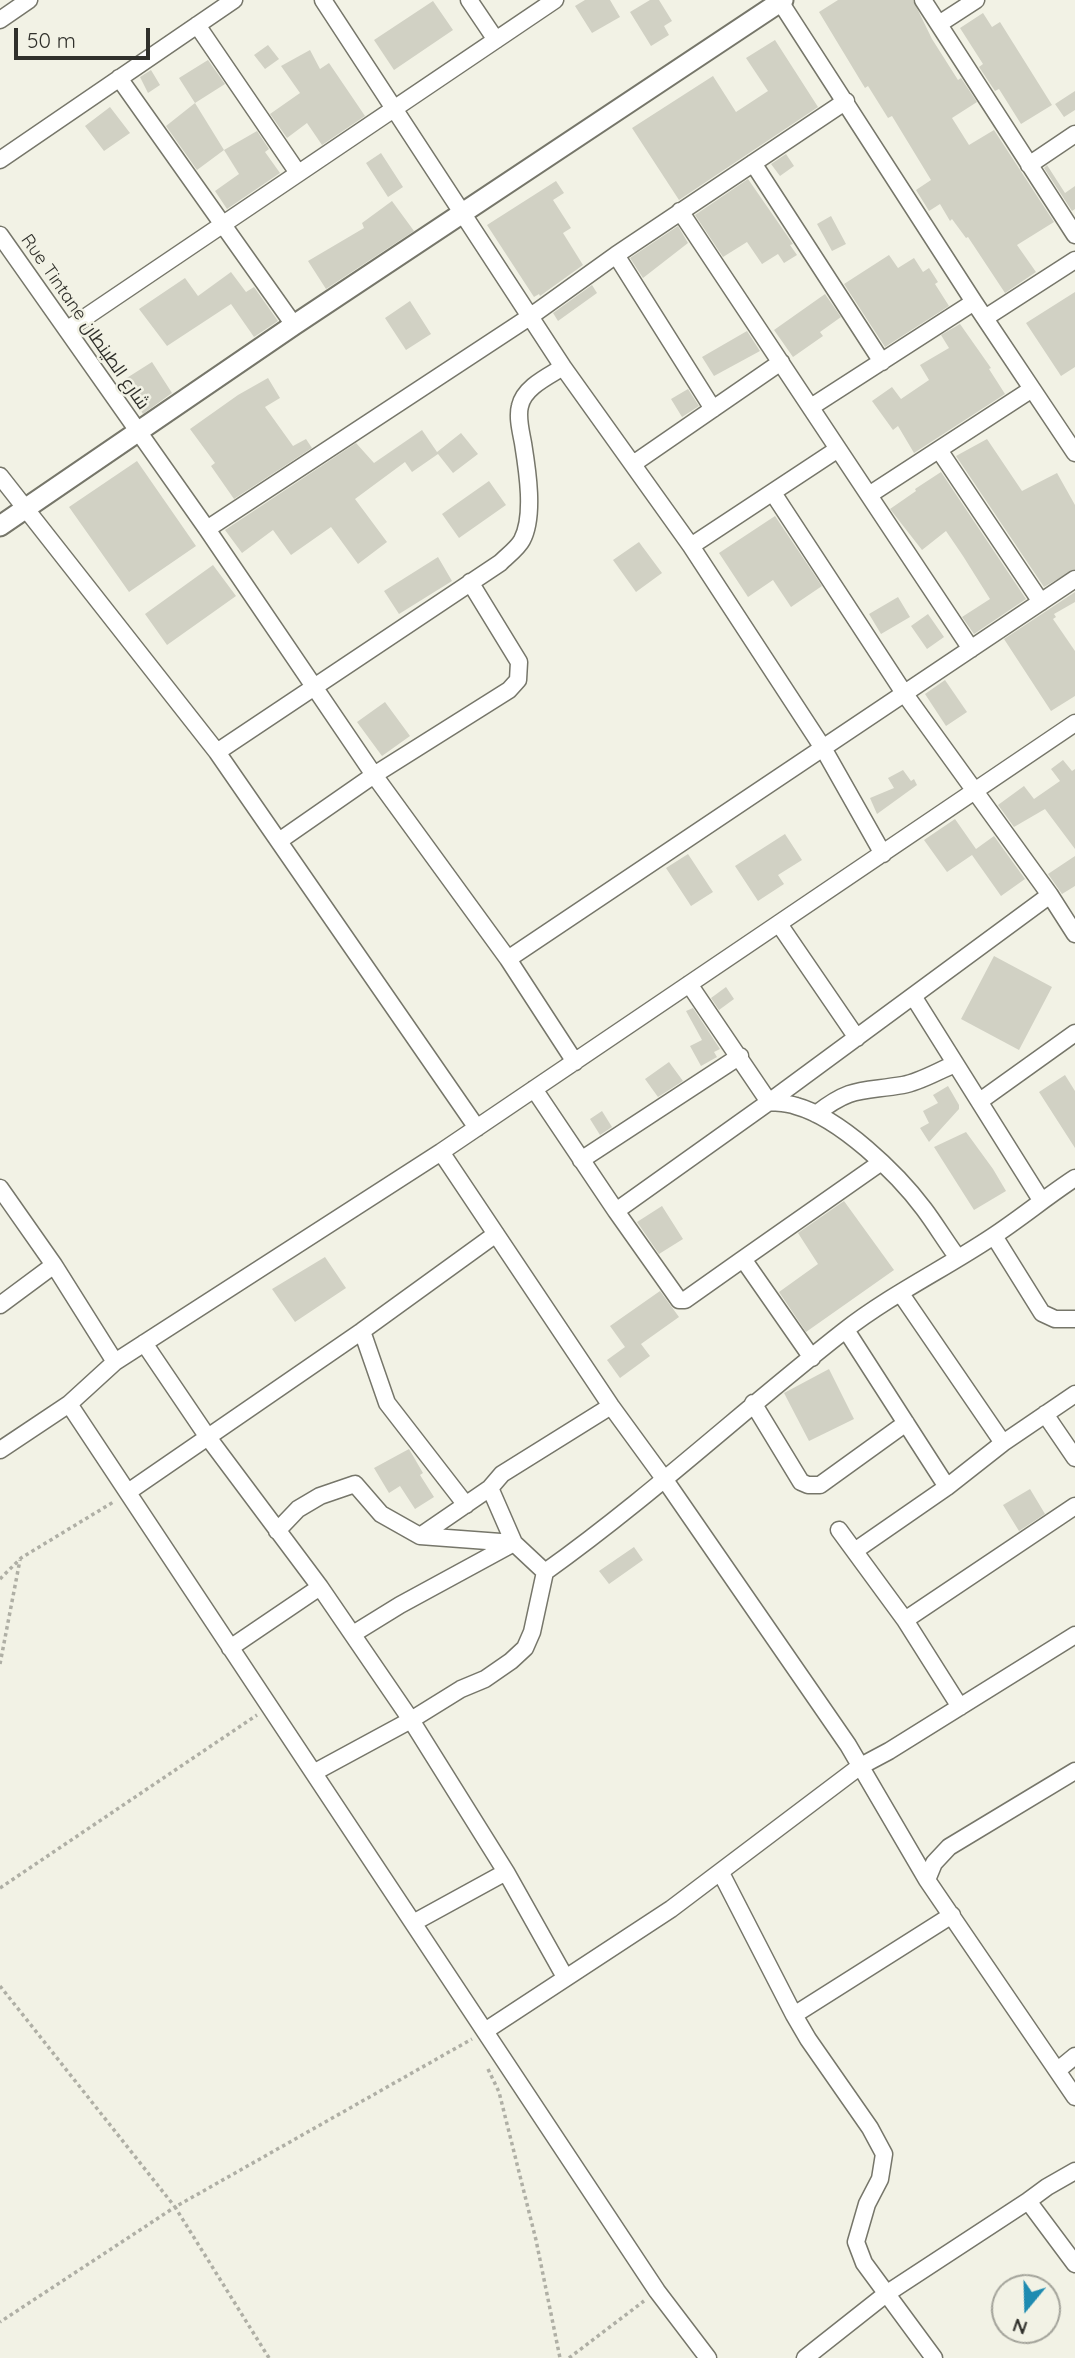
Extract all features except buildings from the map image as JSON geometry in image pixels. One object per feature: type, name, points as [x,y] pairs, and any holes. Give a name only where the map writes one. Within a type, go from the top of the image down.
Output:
[{"type":"street","points":[[0,20],[29,0]]},
{"type":"street","points":[[0,160],[234,0]]},
{"type":"street","points":[[323,0],[563,367],[691,547],[823,748],[883,854]]},
{"type":"street","points":[[469,0],[496,40]]},
{"type":"street","points":[[68,329],[555,0]]},
{"type":"street","points":[[923,0],[1075,236]]},
{"type":"street","points":[[939,24],[976,0]]},
{"type":"street","points":[[0,526],[294,325],[781,1],[974,302],[1075,453]]},
{"type":"street","points":[[197,25],[298,173]]},
{"type":"street","points":[[119,78],[294,325]]},
{"type":"street","points":[[207,529],[531,317],[680,211],[846,101]]},
{"type":"street","points":[[1029,165],[1075,134]]},
{"type":"street","points":[[753,163],[882,362]]},
{"type":"street","points":[[680,211],[971,649]]},
{"type":"street","name":"Rue Tintane شارع الطينطان","points":[[0,236],[207,529],[374,775],[508,959],[575,1062]]},
{"type":"street","points":[[616,255],[713,409]]},
{"type":"street","points":[[985,318],[1075,260]]},
{"type":"street","points":[[811,407],[974,302]]},
{"type":"street","points":[[633,464],[781,362]]},
{"type":"street","points":[[217,752],[500,563],[523,539],[529,512],[528,476],[519,422],[520,404],[535,385],[563,367]]},
{"type":"street","points":[[869,495],[1032,388]]},
{"type":"street","points":[[691,547],[838,449]]},
{"type":"street","points":[[939,450],[1041,602]]},
{"type":"street","points":[[0,476],[217,752],[477,1128]]},
{"type":"street","points":[[773,494],[904,693],[1050,895],[1075,934]]},
{"type":"street","points":[[508,959],[1075,579]]},
{"type":"street","points":[[279,841],[374,775],[509,690],[518,680],[519,662],[470,582]]},
{"type":"street","points":[[0,1450],[69,1404],[115,1362],[477,1128],[1074,726]]},
{"type":"street","points":[[616,1211],[1050,895]]},
{"type":"street","points":[[779,924],[857,1038]]},
{"type":"street","points":[[689,984],[769,1102]]},
{"type":"street","points":[[913,996],[1041,1200]]},
{"type":"street","points":[[980,1101],[1075,1033]]},
{"type":"street","points":[[581,1160],[740,1056]]},
{"type":"street","points":[[816,1114],[849,1092],[906,1084],[955,1065]]},
{"type":"street","points":[[534,1089],[680,1300],[685,1300],[880,1163]]},
{"type":"street","points":[[769,1102],[795,1105],[845,1131],[914,1197],[958,1258]]},
{"type":"street","points":[[440,1152],[611,1406],[848,1745],[927,1880],[1075,2097]]},
{"type":"street","points":[[315,1772],[411,1720],[461,1689],[485,1679],[511,1661],[525,1648],[532,1632],[545,1572],[665,1480],[753,1403],[846,1330],[994,1236],[1075,1178]]},
{"type":"street","points":[[0,1188],[54,1265],[115,1362]]},
{"type":"street","points":[[128,1492],[362,1331],[496,1234]]},
{"type":"street","points":[[994,1236],[1042,1313],[1055,1319],[1075,1319]]},
{"type":"street","points":[[743,1259],[812,1358]]},
{"type":"street","points":[[0,1305],[54,1265]]},
{"type":"street","points":[[901,1294],[1003,1443]]},
{"type":"street","points":[[846,1330],[947,1487]]},
{"type":"street","points":[[362,1331],[387,1403],[466,1505]]},
{"type":"street","points":[[144,1343],[207,1436],[320,1587],[411,1720],[506,1872],[565,1977]]},
{"type":"street","points":[[856,1550],[1075,1394]]},
{"type":"street","points":[[753,1403],[801,1482],[808,1485],[820,1485],[906,1423]]},
{"type":"street","points":[[69,1404],[657,2291],[708,2358]]},
{"type":"street","points":[[420,1536],[490,1488],[502,1474],[611,1406]]},
{"type":"street","points":[[1045,1414],[1075,1458]]},
{"type":"street","points":[[277,1531],[298,1509],[320,1496],[355,1484],[381,1514],[420,1536],[514,1543]]},
{"type":"street","points":[[490,1488],[514,1543],[545,1572]]},
{"type":"street","points":[[905,1620],[1075,1506]]},
{"type":"street","points":[[839,1530],[905,1620],[960,1707]]},
{"type":"street","points":[[353,1634],[400,1605],[514,1543]]},
{"type":"street","points":[[230,1648],[320,1587]]},
{"type":"street","points":[[485,2031],[671,1909],[859,1767],[1075,1635]]},
{"type":"street","points":[[927,1880],[934,1863],[949,1847],[1075,1771]]},
{"type":"street","points":[[414,1923],[506,1872]]},
{"type":"street","points":[[721,1873],[794,2015],[870,2128],[884,2154],[880,2179],[867,2204],[856,2242],[864,2263],[934,2358]]},
{"type":"street","points":[[794,2015],[952,1915]]},
{"type":"street","points":[[1058,2070],[1075,2056]]},
{"type":"street","points":[[805,2358],[886,2294],[1075,2171]]},
{"type":"street","points":[[1028,2201],[1075,2264]]},
{"type":"path","points":[[0,1579],[21,1558],[128,1492]]},
{"type":"path","points":[[0,1664],[21,1558]]},
{"type":"path","points":[[0,1888],[271,1706]]},
{"type":"path","points":[[0,1986],[174,2207],[269,2358]]},
{"type":"path","points":[[0,2322],[174,2207],[473,2038],[478,2049]]},
{"type":"path","points":[[484,2060],[499,2092],[537,2240],[560,2358]]},
{"type":"path","points":[[569,2358],[657,2291]]}]
